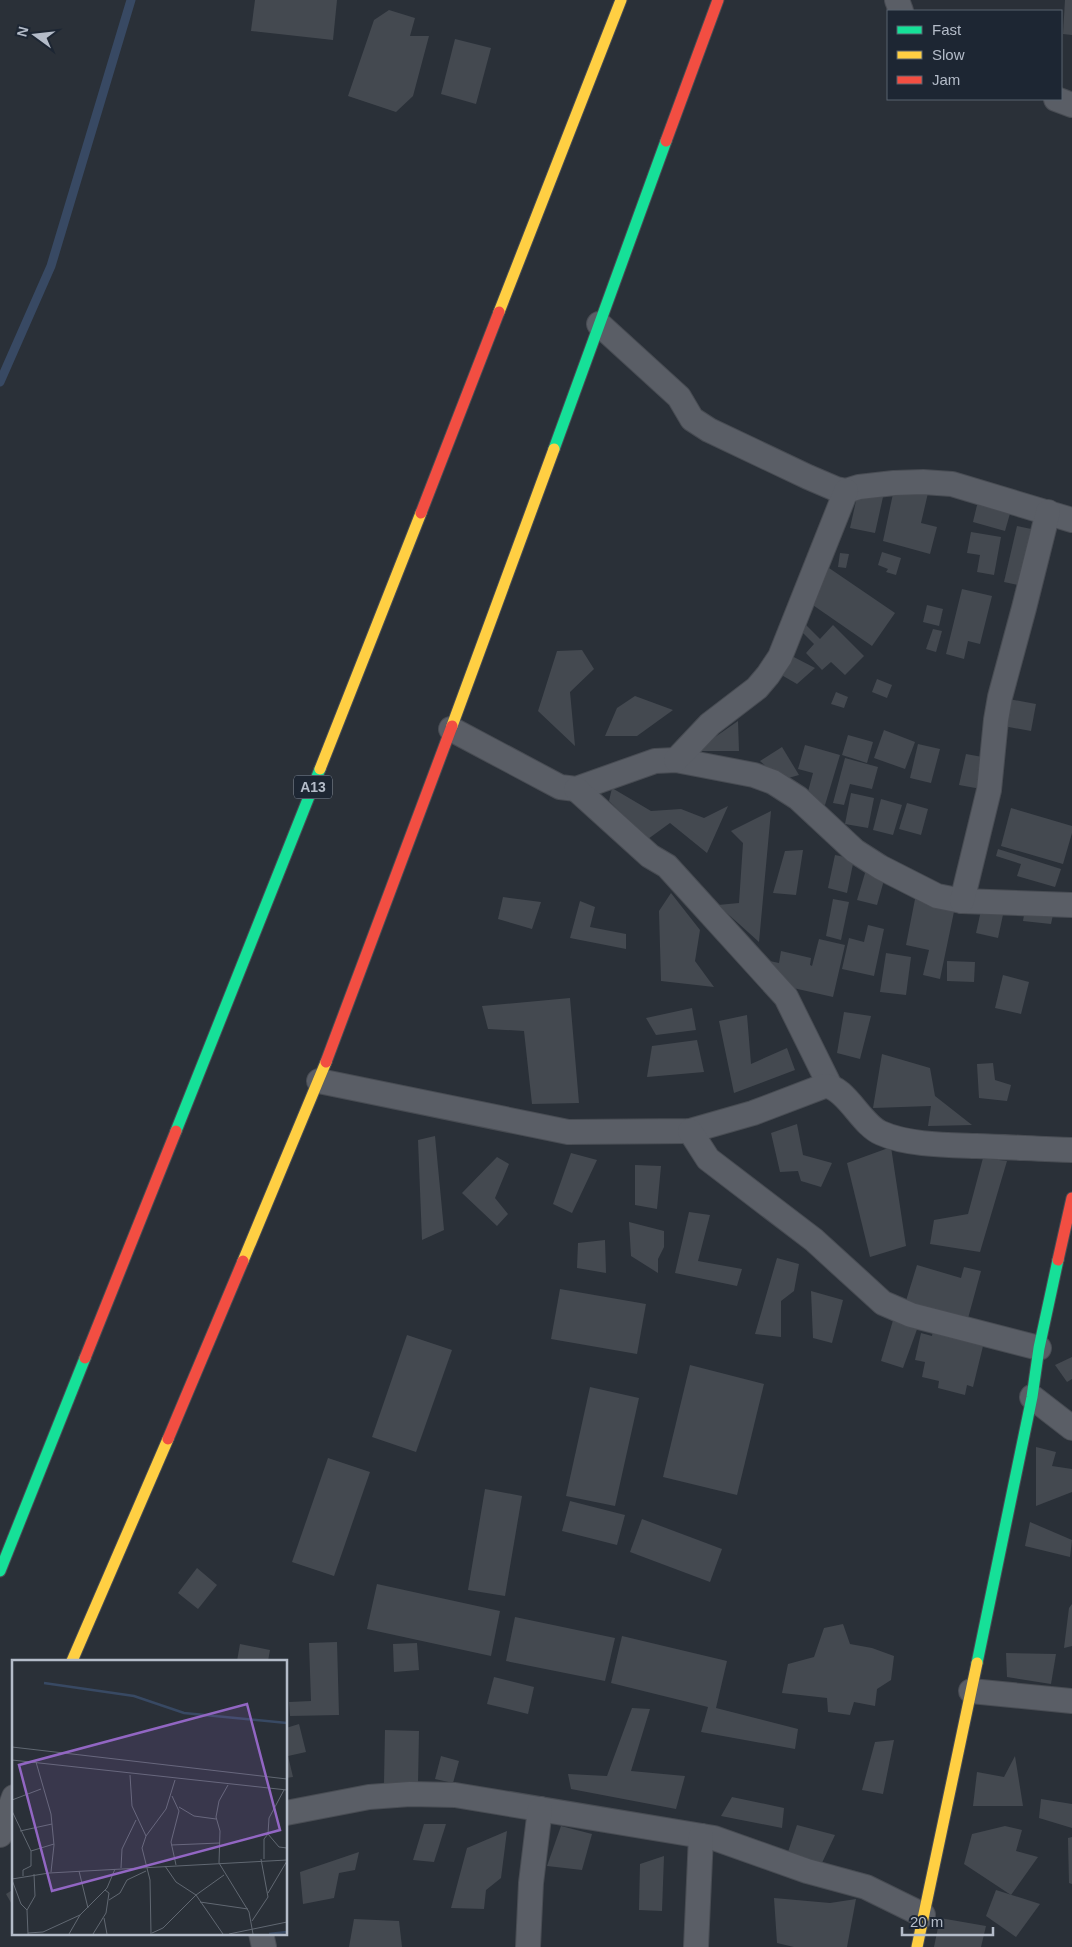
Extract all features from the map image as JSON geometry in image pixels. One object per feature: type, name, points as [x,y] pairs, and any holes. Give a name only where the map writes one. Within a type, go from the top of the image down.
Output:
[{"type":"main road","name":"A13","points":[[0,1571],[280,871],[621,0]]},
{"type":"main road","points":[[72,1660],[198,1368],[318,1081],[451,729],[718,0]]},
{"type":"main road","points":[[917,1947],[1032,1397],[1039,1348],[1072,1198]]},
{"type":"street","points":[[1059,100],[1072,105]]},
{"type":"street","points":[[599,324],[679,396],[692,419],[709,430],[836,489],[846,491],[859,486],[894,483],[952,484],[1072,520]]},
{"type":"street","points":[[676,760],[710,724],[757,688],[776,663],[846,491]]},
{"type":"street","points":[[962,901],[989,790],[1000,696],[1048,512]]},
{"type":"street","points":[[451,729],[560,787],[576,789],[655,761],[676,760],[754,775],[773,782],[798,798],[855,851],[931,893],[962,901],[1072,905]]},
{"type":"street","points":[[576,789],[650,856],[666,866],[786,997],[830,1086],[838,1091],[870,1127],[882,1134],[922,1143],[1072,1150]]},
{"type":"street","points":[[318,1081],[568,1132],[690,1131],[752,1113],[824,1086],[830,1086]]},
{"type":"street","points":[[690,1131],[708,1159],[814,1240],[883,1303],[911,1315],[1039,1348]]},
{"type":"street","points":[[1032,1397],[1072,1428]]},
{"type":"street","points":[[971,1691],[1072,1701]]},
{"type":"street","points":[[288,1813],[369,1797],[410,1794],[455,1795],[714,1838],[807,1871],[866,1886],[923,1915]]},
{"type":"street","points":[[0,1835],[12,1805]]},
{"type":"street","points":[[528,1947],[531,1883],[540,1809]]},
{"type":"street","points":[[696,1947],[701,1836]]},
{"type":"street","points":[[261,1934],[264,1947]]},
{"type":"building","points":[[255,0],[337,0],[333,40],[251,31]]},
{"type":"building","points":[[1065,0],[1072,0],[1072,35],[1063,34]]},
{"type":"building","points":[[389,10],[415,18],[410,36],[429,36],[413,96],[396,112],[348,96],[374,20]]},
{"type":"building","points":[[455,39],[491,48],[476,104],[441,94]]},
{"type":"building","points":[[885,488],[875,533],[850,528],[858,492]]},
{"type":"building","points":[[894,489],[928,493],[921,523],[937,527],[930,554],[883,541]]},
{"type":"building","points":[[978,501],[1011,510],[1005,531],[973,522]]},
{"type":"building","points":[[1017,526],[1036,530],[1023,586],[1004,582]]},
{"type":"building","points":[[971,532],[1001,537],[994,575],[977,572],[980,555],[967,553]]},
{"type":"building","points":[[882,552],[901,558],[896,575],[886,572],[888,569],[878,565]]},
{"type":"building","points":[[840,553],[849,554],[846,568],[838,567]]},
{"type":"building","points":[[829,568],[895,613],[872,646],[807,601]]},
{"type":"building","points":[[962,589],[992,596],[980,644],[968,641],[964,659],[946,654]]},
{"type":"building","points":[[927,605],[943,609],[939,626],[923,622]]},
{"type":"building","points":[[803,622],[820,639],[833,625],[864,656],[845,675],[831,662],[822,670],[806,653],[814,644],[798,628]]},
{"type":"building","points":[[933,629],[942,631],[936,652],[926,649]]},
{"type":"building","points":[[582,650],[594,669],[570,692],[575,746],[538,711],[557,651]]},
{"type":"building","points":[[788,654],[815,668],[797,684],[778,673]]},
{"type":"building","points":[[877,679],[892,685],[887,698],[872,692]]},
{"type":"building","points":[[836,692],[848,697],[844,708],[831,704]]},
{"type":"building","points":[[635,696],[673,710],[637,736],[605,736],[617,708]]},
{"type":"building","points":[[1003,698],[1036,704],[1031,731],[998,725]]},
{"type":"building","points":[[738,721],[739,751],[695,751]]},
{"type":"building","points":[[884,730],[915,742],[905,769],[874,758]]},
{"type":"building","points":[[848,735],[873,742],[867,763],[842,755]]},
{"type":"building","points":[[918,744],[940,749],[931,783],[910,778]]},
{"type":"building","points":[[805,745],[840,755],[825,805],[806,799],[813,773],[798,769]]},
{"type":"building","points":[[782,747],[799,775],[781,780],[760,761]]},
{"type":"building","points":[[966,754],[988,758],[981,789],[959,785]]},
{"type":"building","points":[[845,758],[878,767],[872,789],[850,784],[844,805],[833,803]]},
{"type":"building","points":[[612,788],[651,811],[681,809],[704,818],[728,806],[707,853],[670,823],[648,839],[609,801]]},
{"type":"building","points":[[851,793],[874,798],[868,828],[845,824]]},
{"type":"building","points":[[881,799],[902,805],[893,835],[873,830]]},
{"type":"building","points":[[907,803],[928,809],[921,835],[899,829]]},
{"type":"building","points":[[1011,808],[1072,826],[1072,833],[1063,864],[1001,846]]},
{"type":"building","points":[[771,811],[759,942],[718,905],[739,903],[743,843],[731,831]]},
{"type":"building","points":[[998,849],[1061,869],[1055,887],[1017,876],[1021,864],[996,856]]},
{"type":"building","points":[[803,850],[796,895],[773,893],[785,851]]},
{"type":"building","points":[[835,855],[854,859],[847,893],[828,888]]},
{"type":"building","points":[[868,863],[886,873],[877,905],[857,900]]},
{"type":"building","points":[[671,893],[700,930],[695,961],[714,987],[661,981],[659,911]]},
{"type":"building","points":[[916,894],[956,902],[940,979],[923,975],[929,950],[906,945]]},
{"type":"building","points":[[503,897],[541,902],[532,929],[498,919]]},
{"type":"building","points":[[833,899],[849,902],[841,940],[826,936]]},
{"type":"building","points":[[580,901],[595,907],[590,927],[626,934],[626,949],[570,938]]},
{"type":"building","points":[[982,906],[1004,910],[998,938],[976,933]]},
{"type":"building","points":[[1025,909],[1054,910],[1051,924],[1023,921]]},
{"type":"building","points":[[868,925],[884,929],[874,976],[842,969],[849,938],[864,942]]},
{"type":"building","points":[[819,939],[845,945],[833,997],[780,985],[765,960],[779,963],[781,951],[811,958],[810,965],[812,966]]},
{"type":"building","points":[[886,953],[911,957],[906,995],[880,992]]},
{"type":"building","points":[[947,961],[975,962],[974,982],[947,981]]},
{"type":"building","points":[[1003,975],[1029,982],[1021,1014],[995,1008]]},
{"type":"building","points":[[570,998],[579,1103],[532,1104],[524,1031],[488,1029],[482,1006]]},
{"type":"building","points":[[692,1008],[696,1030],[656,1035],[646,1018]]},
{"type":"building","points":[[844,1012],[871,1016],[860,1059],[837,1053]]},
{"type":"building","points":[[747,1015],[751,1064],[787,1048],[795,1070],[734,1093],[719,1021]]},
{"type":"building","points":[[697,1040],[704,1072],[647,1077],[652,1046]]},
{"type":"building","points":[[882,1054],[930,1068],[935,1096],[972,1125],[928,1126],[931,1106],[873,1108]]},
{"type":"building","points":[[993,1063],[995,1080],[1011,1085],[1007,1101],[979,1098],[977,1064]]},
{"type":"building","points":[[797,1124],[803,1155],[832,1163],[821,1187],[801,1181],[798,1171],[780,1172],[771,1133]]},
{"type":"building","points":[[435,1136],[444,1230],[422,1240],[418,1140]]},
{"type":"building","points":[[891,1147],[906,1246],[870,1257],[847,1163]]},
{"type":"building","points":[[571,1153],[597,1160],[572,1213],[553,1204]]},
{"type":"building","points":[[497,1157],[509,1164],[495,1198],[508,1214],[497,1226],[462,1193]]},
{"type":"building","points":[[983,1158],[1007,1161],[980,1252],[930,1244],[934,1220],[968,1214]]},
{"type":"building","points":[[635,1165],[661,1166],[657,1209],[635,1205]]},
{"type":"building","points":[[689,1212],[710,1215],[698,1261],[742,1269],[737,1286],[675,1273]]},
{"type":"building","points":[[629,1222],[664,1231],[664,1247],[658,1259],[658,1273],[631,1256]]},
{"type":"building","points":[[605,1240],[606,1273],[577,1268],[578,1243]]},
{"type":"building","points":[[777,1258],[799,1264],[794,1291],[781,1301],[781,1337],[755,1334]]},
{"type":"building","points":[[917,1265],[961,1278],[964,1267],[981,1271],[967,1322],[905,1304]]},
{"type":"building","points":[[560,1289],[646,1304],[637,1354],[551,1339]]},
{"type":"building","points":[[811,1291],[843,1300],[832,1343],[813,1338]]},
{"type":"building","points":[[894,1317],[920,1321],[903,1368],[881,1361]]},
{"type":"building","points":[[933,1330],[984,1342],[973,1387],[967,1385],[965,1395],[938,1388],[939,1381],[922,1377],[925,1362],[915,1360],[921,1333],[932,1336]]},
{"type":"building","points":[[407,1335],[452,1350],[416,1452],[372,1437]]},
{"type":"building","points":[[1072,1357],[1072,1379],[1067,1382],[1055,1365]]},
{"type":"building","points":[[690,1365],[764,1384],[737,1495],[663,1477]]},
{"type":"building","points":[[590,1387],[639,1398],[615,1506],[566,1496]]},
{"type":"building","points":[[1036,1447],[1056,1452],[1052,1466],[1072,1469],[1072,1492],[1036,1506]]},
{"type":"building","points":[[328,1458],[370,1472],[334,1576],[292,1562]]},
{"type":"building","points":[[485,1489],[522,1496],[505,1596],[468,1590]]},
{"type":"building","points":[[570,1501],[625,1515],[617,1545],[562,1531]]},
{"type":"building","points":[[642,1519],[722,1549],[710,1582],[630,1552]]},
{"type":"building","points":[[1030,1522],[1072,1540],[1070,1557],[1025,1546]]},
{"type":"building","points":[[197,1568],[217,1585],[198,1609],[178,1593]]},
{"type":"building","points":[[377,1584],[500,1611],[491,1656],[367,1629]]},
{"type":"building","points":[[1072,1604],[1072,1646],[1064,1648],[1069,1608]]},
{"type":"building","points":[[515,1617],[615,1638],[605,1681],[506,1661]]},
{"type":"building","points":[[843,1624],[850,1644],[872,1648],[894,1656],[891,1680],[877,1689],[875,1706],[854,1702],[850,1715],[828,1712],[827,1698],[782,1693],[788,1664],[814,1657],[824,1628]]},
{"type":"building","points":[[622,1636],[727,1661],[716,1708],[798,1729],[795,1749],[701,1732],[708,1707],[611,1683]]},
{"type":"building","points":[[337,1642],[339,1715],[290,1716],[289,1702],[311,1701],[309,1643]]},
{"type":"building","points":[[417,1643],[419,1670],[394,1672],[393,1644]]},
{"type":"building","points":[[240,1644],[270,1650],[268,1660],[237,1660]]},
{"type":"building","points":[[1006,1653],[1056,1654],[1051,1684],[1007,1677]]},
{"type":"building","points":[[494,1677],[534,1687],[528,1714],[487,1704]]},
{"type":"building","points":[[632,1708],[650,1709],[631,1771],[685,1776],[676,1809],[571,1789],[568,1774],[607,1776]]},
{"type":"building","points":[[299,1724],[306,1752],[288,1756],[288,1727]]},
{"type":"building","points":[[385,1730],[419,1731],[418,1784],[384,1784]]},
{"type":"building","points":[[894,1740],[883,1794],[862,1790],[875,1742]]},
{"type":"building","points":[[288,1756],[293,1777],[288,1778]]},
{"type":"building","points":[[441,1756],[459,1761],[453,1783],[435,1779]]},
{"type":"building","points":[[1015,1756],[1023,1806],[973,1806],[977,1772],[1004,1777]]},
{"type":"building","points":[[732,1797],[784,1808],[782,1828],[721,1816]]},
{"type":"building","points":[[1041,1799],[1072,1804],[1072,1828],[1039,1818]]},
{"type":"building","points":[[424,1824],[446,1824],[434,1862],[413,1860]]},
{"type":"building","points":[[797,1825],[835,1835],[821,1865],[787,1855]]},
{"type":"building","points":[[561,1826],[592,1834],[582,1870],[547,1866]]},
{"type":"building","points":[[1005,1826],[1022,1830],[1016,1851],[1038,1857],[1011,1895],[964,1864],[972,1834]]},
{"type":"building","points":[[507,1831],[501,1878],[486,1890],[484,1909],[451,1908],[467,1848]]},
{"type":"building","points":[[1072,1837],[1072,1884],[1069,1883],[1068,1838]]},
{"type":"building","points":[[359,1852],[355,1870],[339,1873],[334,1898],[303,1904],[300,1872]]},
{"type":"building","points":[[664,1856],[662,1911],[639,1910],[640,1864]]},
{"type":"building","points":[[12,1890],[12,1904],[6,1894]]},
{"type":"building","points":[[996,1890],[1040,1904],[1016,1937],[986,1916]]},
{"type":"building","points":[[774,1898],[830,1903],[856,1899],[847,1947],[794,1947],[777,1943]]},
{"type":"building","points":[[940,1918],[986,1926],[981,1947],[934,1947]]},
{"type":"building","points":[[354,1919],[399,1921],[402,1947],[349,1947]]},
{"type":"waterway","points":[[0,382],[51,266],[131,0]]},
{"type":"traffic: fast","points":[[554,449],[666,141]]},
{"type":"traffic: fast","points":[[176,1131],[320,769]]},
{"type":"traffic: fast","points":[[977,1663],[1032,1397],[1039,1348],[1058,1260]]},
{"type":"traffic: fast","points":[[0,1571],[85,1358]]},
{"type":"traffic: slow","points":[[499,312],[621,0]]},
{"type":"traffic: slow","points":[[452,726],[554,449]]},
{"type":"traffic: slow","points":[[320,769],[421,513]]},
{"type":"traffic: slow","points":[[243,1261],[326,1062]]},
{"type":"traffic: slow","points":[[72,1660],[168,1439]]},
{"type":"traffic: slow","points":[[917,1947],[977,1663]]},
{"type":"traffic: jam","points":[[666,141],[718,0]]},
{"type":"traffic: jam","points":[[421,513],[499,312]]},
{"type":"traffic: jam","points":[[326,1062],[452,726]]},
{"type":"traffic: jam","points":[[85,1358],[176,1131]]},
{"type":"traffic: jam","points":[[1058,1260],[1072,1198]]},
{"type":"traffic: jam","points":[[168,1439],[243,1261]]}]
